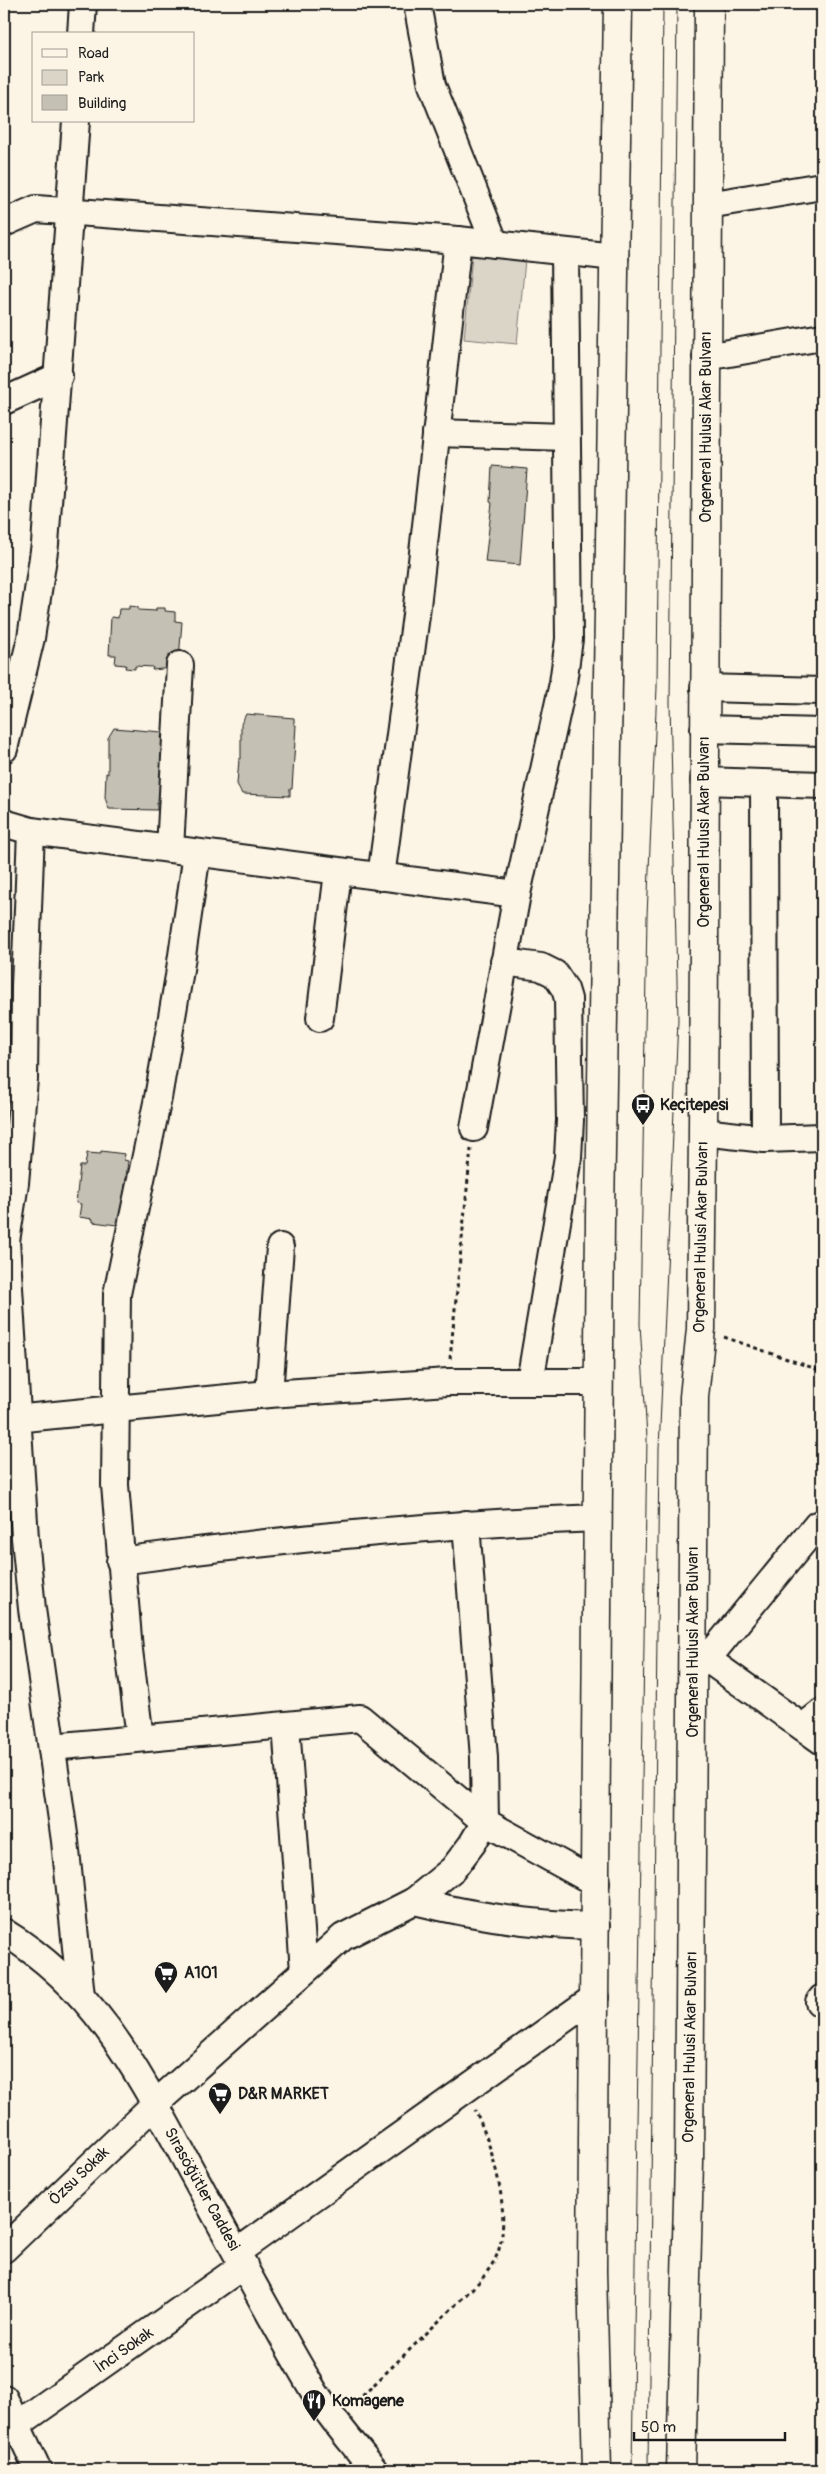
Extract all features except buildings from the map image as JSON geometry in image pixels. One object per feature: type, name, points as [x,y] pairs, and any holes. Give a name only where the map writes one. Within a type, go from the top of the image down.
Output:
[{"type":"main road","points":[[597,2470],[592,2271],[600,1217],[618,4]]},
{"type":"main road","name":"Orgeneral Hulusi Akar Bulvarı","points":[[681,2470],[701,1653],[694,1397],[701,1329],[709,4]]},
{"type":"street","points":[[81,32],[83,4]]},
{"type":"street","points":[[417,4],[432,85],[495,244]]},
{"type":"street","points":[[4,749],[21,682],[39,593],[46,544],[76,122]]},
{"type":"street","points":[[708,205],[822,186]]},
{"type":"street","points":[[4,223],[36,209],[458,240],[615,257]]},
{"type":"street","points":[[381,877],[416,615],[458,240]]},
{"type":"street","points":[[474,1128],[517,894],[563,684],[569,639],[565,252]]},
{"type":"street","points":[[706,357],[822,337]]},
{"type":"street","points":[[4,401],[59,376]]},
{"type":"street","points":[[436,432],[566,437]]},
{"type":"street","points":[[170,850],[180,665]]},
{"type":"street","points":[[704,688],[822,691]]},
{"type":"street","points":[[704,729],[822,732]]},
{"type":"street","points":[[704,781],[822,785]]},
{"type":"street","points":[[764,784],[765,1139]]},
{"type":"street","points":[[4,823],[31,831],[517,894]]},
{"type":"street","points":[[31,831],[25,986],[24,1079],[15,1183],[6,1241],[10,1420],[32,1609],[68,1870],[81,1996]]},
{"type":"street","points":[[140,1738],[120,1561],[115,1485],[117,1294],[158,1098],[179,976],[197,853]]},
{"type":"street","points":[[320,1018],[338,872]]},
{"type":"street","points":[[504,962],[541,967],[548,970],[560,980],[568,999],[570,1120],[568,1157],[530,1382]]},
{"type":"street","points":[[703,1132],[765,1139],[822,1137]]},
{"type":"street","points":[[269,1394],[280,1247]]},
{"type":"street","points":[[10,1420],[115,1411],[269,1394],[448,1382],[599,1382]]},
{"type":"street","points":[[120,1561],[325,1535],[466,1524],[598,1518]]},
{"type":"street","points":[[466,1524],[484,1758],[485,1822]]},
{"type":"street","points":[[816,1727],[701,1653],[817,1525]]},
{"type":"street","points":[[52,1747],[360,1718],[485,1822],[596,1883]]},
{"type":"street","points":[[286,1725],[304,1971]]},
{"type":"street","name":"Özsu Sokak","points":[[4,2249],[155,2104],[343,1936],[414,1901],[453,1870],[463,1858],[485,1822]]},
{"type":"street","points":[[414,1901],[492,1918],[552,1925],[596,1926]]},
{"type":"street","name":"Sırasöğütler Caddesi","points":[[4,1932],[53,1968],[81,1996],[114,2034],[134,2066],[314,2391],[374,2470]]},
{"type":"street","name":"İnci Sokak","points":[[11,2430],[462,2091],[595,1997]]},
{"type":"street","points":[[822,1998],[819,2002],[822,2004]]},
{"type":"street","points":[[4,2398],[11,2430],[38,2470]]},
{"type":"path","points":[[448,1382],[463,1213],[474,1128]]},
{"type":"path","points":[[701,1329],[822,1371]]},
{"type":"path","points":[[336,2421],[482,2279],[499,2248],[503,2223],[496,2166],[485,2130],[462,2091]]},
{"type":"green space","points":[[472,255],[525,260],[517,344],[464,339]]},
{"type":"tram line","points":[[632,2470],[647,1437],[640,1324],[647,916],[657,687],[663,4]]},
{"type":"tram line","points":[[648,2470],[659,1449],[678,1020],[670,703],[677,4]]},
{"type":"place","name":"Keçitepesi","points":[[643,1126]]},
{"type":"place","name":"A101","points":[[166,1994]]},
{"type":"place","name":"D&R MARKET","points":[[220,2115]]},
{"type":"place","name":"Komagene","points":[[314,2422]]}]
